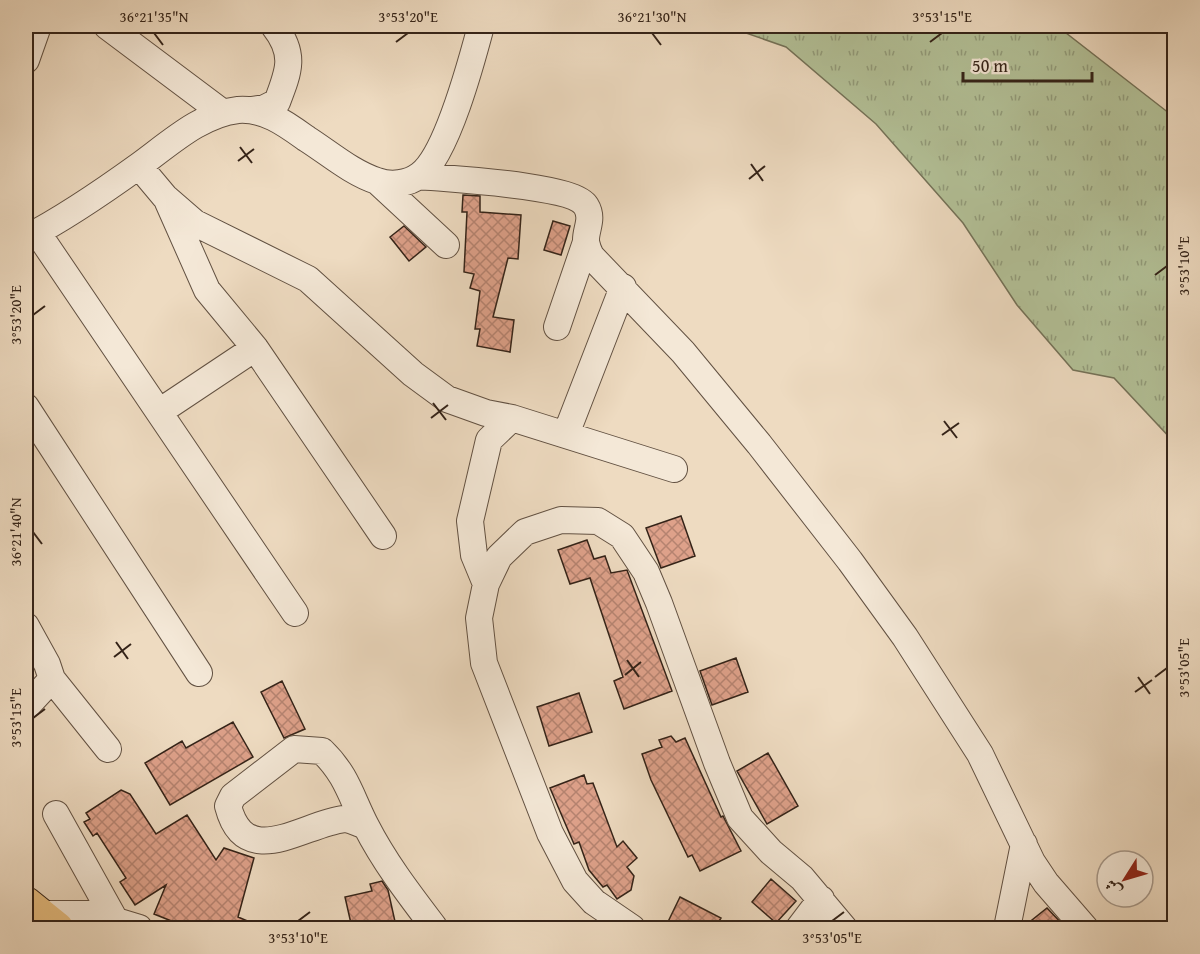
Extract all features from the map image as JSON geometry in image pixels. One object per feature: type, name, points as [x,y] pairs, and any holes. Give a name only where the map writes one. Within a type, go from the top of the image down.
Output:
[{"type":"street","points":[[107,26],[223,113]]},
{"type":"street","points":[[274,26],[290,52],[286,79],[277,102],[265,108],[223,113],[204,120],[139,166],[31,235],[159,412],[295,613]]},
{"type":"street","points":[[251,110],[284,123],[361,174],[377,181],[399,184],[419,176],[431,164],[442,145],[481,26]]},
{"type":"street","points":[[26,60],[33,29]]},
{"type":"street","points":[[139,166],[165,196],[195,223],[308,279],[413,374],[447,399],[486,413],[566,434],[674,469]]},
{"type":"street","points":[[419,176],[530,186],[579,198],[587,207],[590,218],[586,242],[557,327]]},
{"type":"street","points":[[377,181],[446,245]]},
{"type":"street","points":[[165,196],[207,290],[255,348],[383,536]]},
{"type":"street","points":[[586,242],[591,256],[683,352],[759,444],[906,637],[980,753],[1024,844],[1046,883],[1085,928]]},
{"type":"street","points":[[566,434],[623,287]]},
{"type":"street","points":[[159,412],[255,348]]},
{"type":"street","points":[[26,407],[199,673]]},
{"type":"street","points":[[486,584],[474,555],[470,521],[489,440],[512,418]]},
{"type":"street","points":[[632,928],[594,902],[575,881],[550,833],[484,663],[479,618],[486,584],[499,557],[525,532],[561,520],[598,521],[622,537],[646,572],[717,763],[740,818],[771,852],[802,878],[844,928]]},
{"type":"street","points":[[26,626],[47,664],[52,679],[108,749]]},
{"type":"street","points":[[26,707],[52,679]]},
{"type":"street","points":[[366,826],[346,819],[272,842],[248,838],[231,818],[228,806],[233,796],[294,749],[322,751],[340,768],[366,826],[391,870],[433,928]]},
{"type":"street","points":[[56,814],[115,920]]},
{"type":"street","points":[[1007,928],[1024,844]]},
{"type":"street","points":[[799,928],[821,899]]},
{"type":"street","points":[[42,915],[93,914],[139,928]]},
{"type":"green space","points":[[726,26],[1057,26],[1174,117],[1174,442],[1114,378],[1073,370],[1017,305],[963,223],[876,124],[786,47]]},
{"type":"building","points":[[463,195],[480,196],[480,212],[521,215],[518,259],[508,258],[493,317],[514,320],[510,352],[477,346],[480,329],[475,329],[480,291],[470,288],[474,274],[464,272],[467,212],[462,212]]},
{"type":"building","points":[[553,221],[570,226],[561,255],[544,250]]},
{"type":"building","points":[[404,226],[426,247],[409,261],[390,237]]},
{"type":"building","points":[[681,516],[695,556],[661,568],[646,528]]},
{"type":"building","points":[[587,540],[594,559],[605,556],[611,573],[627,570],[672,691],[624,709],[614,681],[623,677],[590,578],[570,584],[558,550]]},
{"type":"building","points":[[736,658],[748,692],[712,705],[700,671]]},
{"type":"building","points":[[282,681],[305,729],[284,738],[261,692]]},
{"type":"building","points":[[579,693],[592,732],[549,746],[537,707]]},
{"type":"building","points":[[233,722],[253,757],[170,805],[145,763],[182,741],[186,748]]},
{"type":"building","points":[[671,736],[676,742],[685,738],[721,817],[723,816],[741,851],[700,871],[692,855],[688,857],[651,780],[642,754],[662,747],[659,740]]},
{"type":"building","points":[[768,753],[798,806],[767,824],[737,771]]},
{"type":"building","points":[[584,775],[587,784],[593,783],[617,847],[623,841],[637,858],[627,867],[634,876],[631,890],[617,899],[607,885],[603,887],[589,870],[579,842],[574,844],[550,788]]},
{"type":"building","points":[[121,790],[130,794],[156,834],[187,815],[216,860],[224,848],[254,858],[238,917],[264,928],[189,928],[154,914],[166,885],[135,905],[120,882],[126,878],[97,833],[93,836],[84,822],[90,819],[86,813]]},
{"type":"building","points":[[771,879],[796,901],[776,923],[752,902]]},
{"type":"building","points":[[382,881],[388,890],[396,926],[352,928],[345,897],[372,891],[370,884]]},
{"type":"building","points":[[680,897],[721,918],[715,928],[665,928]]},
{"type":"building","points":[[1047,908],[1066,928],[1022,928]]}]
